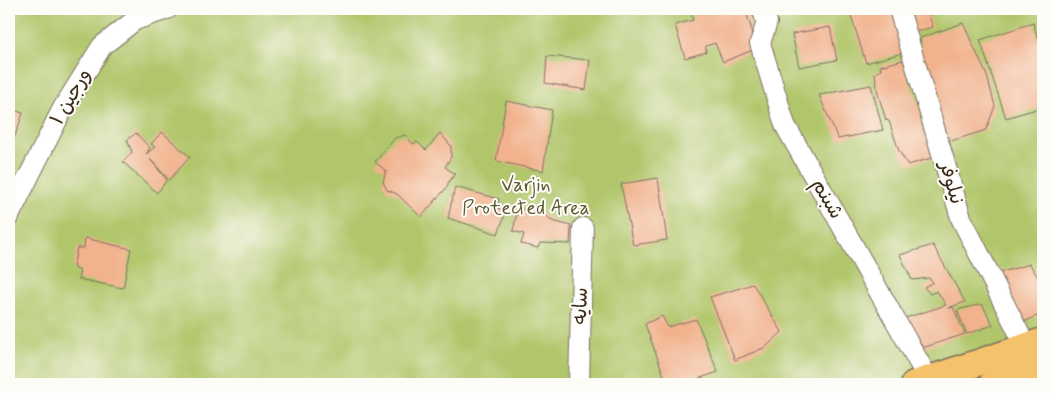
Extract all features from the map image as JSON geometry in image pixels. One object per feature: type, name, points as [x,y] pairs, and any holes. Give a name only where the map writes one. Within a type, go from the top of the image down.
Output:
[{"type":"main road","points":[[922,382],[1034,344]]},
{"type":"main road","points":[[992,384],[1043,368]]},
{"type":"street","name":"ورجین ۱","points":[[9,216],[63,108],[102,46],[136,20],[167,9]]},
{"type":"street","name":"شبنم","points":[[762,9],[767,22],[760,43],[784,125],[922,382]]},
{"type":"street","name":"نیلوفر","points":[[899,9],[961,218],[1034,344]]},
{"type":"street","name":"سایه","points":[[579,384],[584,228]]},
{"type":"green space","name":"Varjin Protected Area","points":[[9,9],[1043,9],[1043,379],[1021,384],[9,384]]},
{"type":"building","points":[[698,9],[745,9],[751,27],[753,50],[723,62],[715,43],[706,46],[706,52],[685,58],[675,25],[693,20],[691,13]]},
{"type":"building","points":[[849,9],[891,9],[906,52],[866,63]]},
{"type":"building","points":[[904,9],[930,9],[927,10],[933,27],[912,33]]},
{"type":"building","points":[[963,23],[987,76],[995,106],[986,130],[948,142],[921,61],[920,38]]},
{"type":"building","points":[[1033,23],[1043,53],[1043,107],[1006,118],[980,40]]},
{"type":"building","points":[[830,27],[837,60],[799,67],[792,34]]},
{"type":"building","points":[[547,56],[590,60],[586,90],[545,83]]},
{"type":"building","points":[[903,60],[935,157],[908,165],[899,151],[889,121],[886,120],[878,94],[875,73],[881,70],[880,66]]},
{"type":"building","points":[[871,85],[883,130],[838,139],[819,95]]},
{"type":"building","points":[[506,101],[552,110],[543,171],[496,161]]},
{"type":"building","points":[[9,109],[23,113],[9,153]]},
{"type":"building","points":[[162,132],[190,157],[169,180],[150,159],[167,180],[157,193],[123,162],[132,152],[127,140],[136,133],[150,148],[146,154],[155,147],[151,144]]},
{"type":"building","points":[[440,133],[451,146],[451,157],[445,167],[455,174],[448,183],[448,186],[421,217],[397,194],[387,190],[383,182],[386,171],[375,162],[395,138],[405,135],[413,144],[417,142],[426,150]]},
{"type":"building","points":[[658,178],[667,240],[633,245],[621,184]]},
{"type":"building","points":[[455,187],[499,199],[497,208],[506,211],[498,234],[448,218]]},
{"type":"building","points":[[518,208],[546,215],[552,221],[571,226],[570,244],[540,243],[538,248],[521,244],[524,234],[513,231]]},
{"type":"building","points":[[85,238],[131,249],[123,288],[78,279],[80,271],[73,267],[77,248],[84,248]]},
{"type":"building","points":[[933,245],[965,302],[948,308],[953,307],[965,334],[916,350],[899,320],[946,305],[937,291],[930,294],[924,287],[933,282],[929,278],[912,280],[900,255]]},
{"type":"building","points":[[1030,264],[1043,286],[1043,313],[1024,322],[999,273]]},
{"type":"building","points":[[753,284],[782,332],[766,347],[735,360],[710,297]]},
{"type":"building","points":[[982,304],[993,325],[967,334],[957,310]]},
{"type":"building","points":[[662,316],[668,327],[696,319],[718,372],[683,384],[667,384],[645,324]]}]
